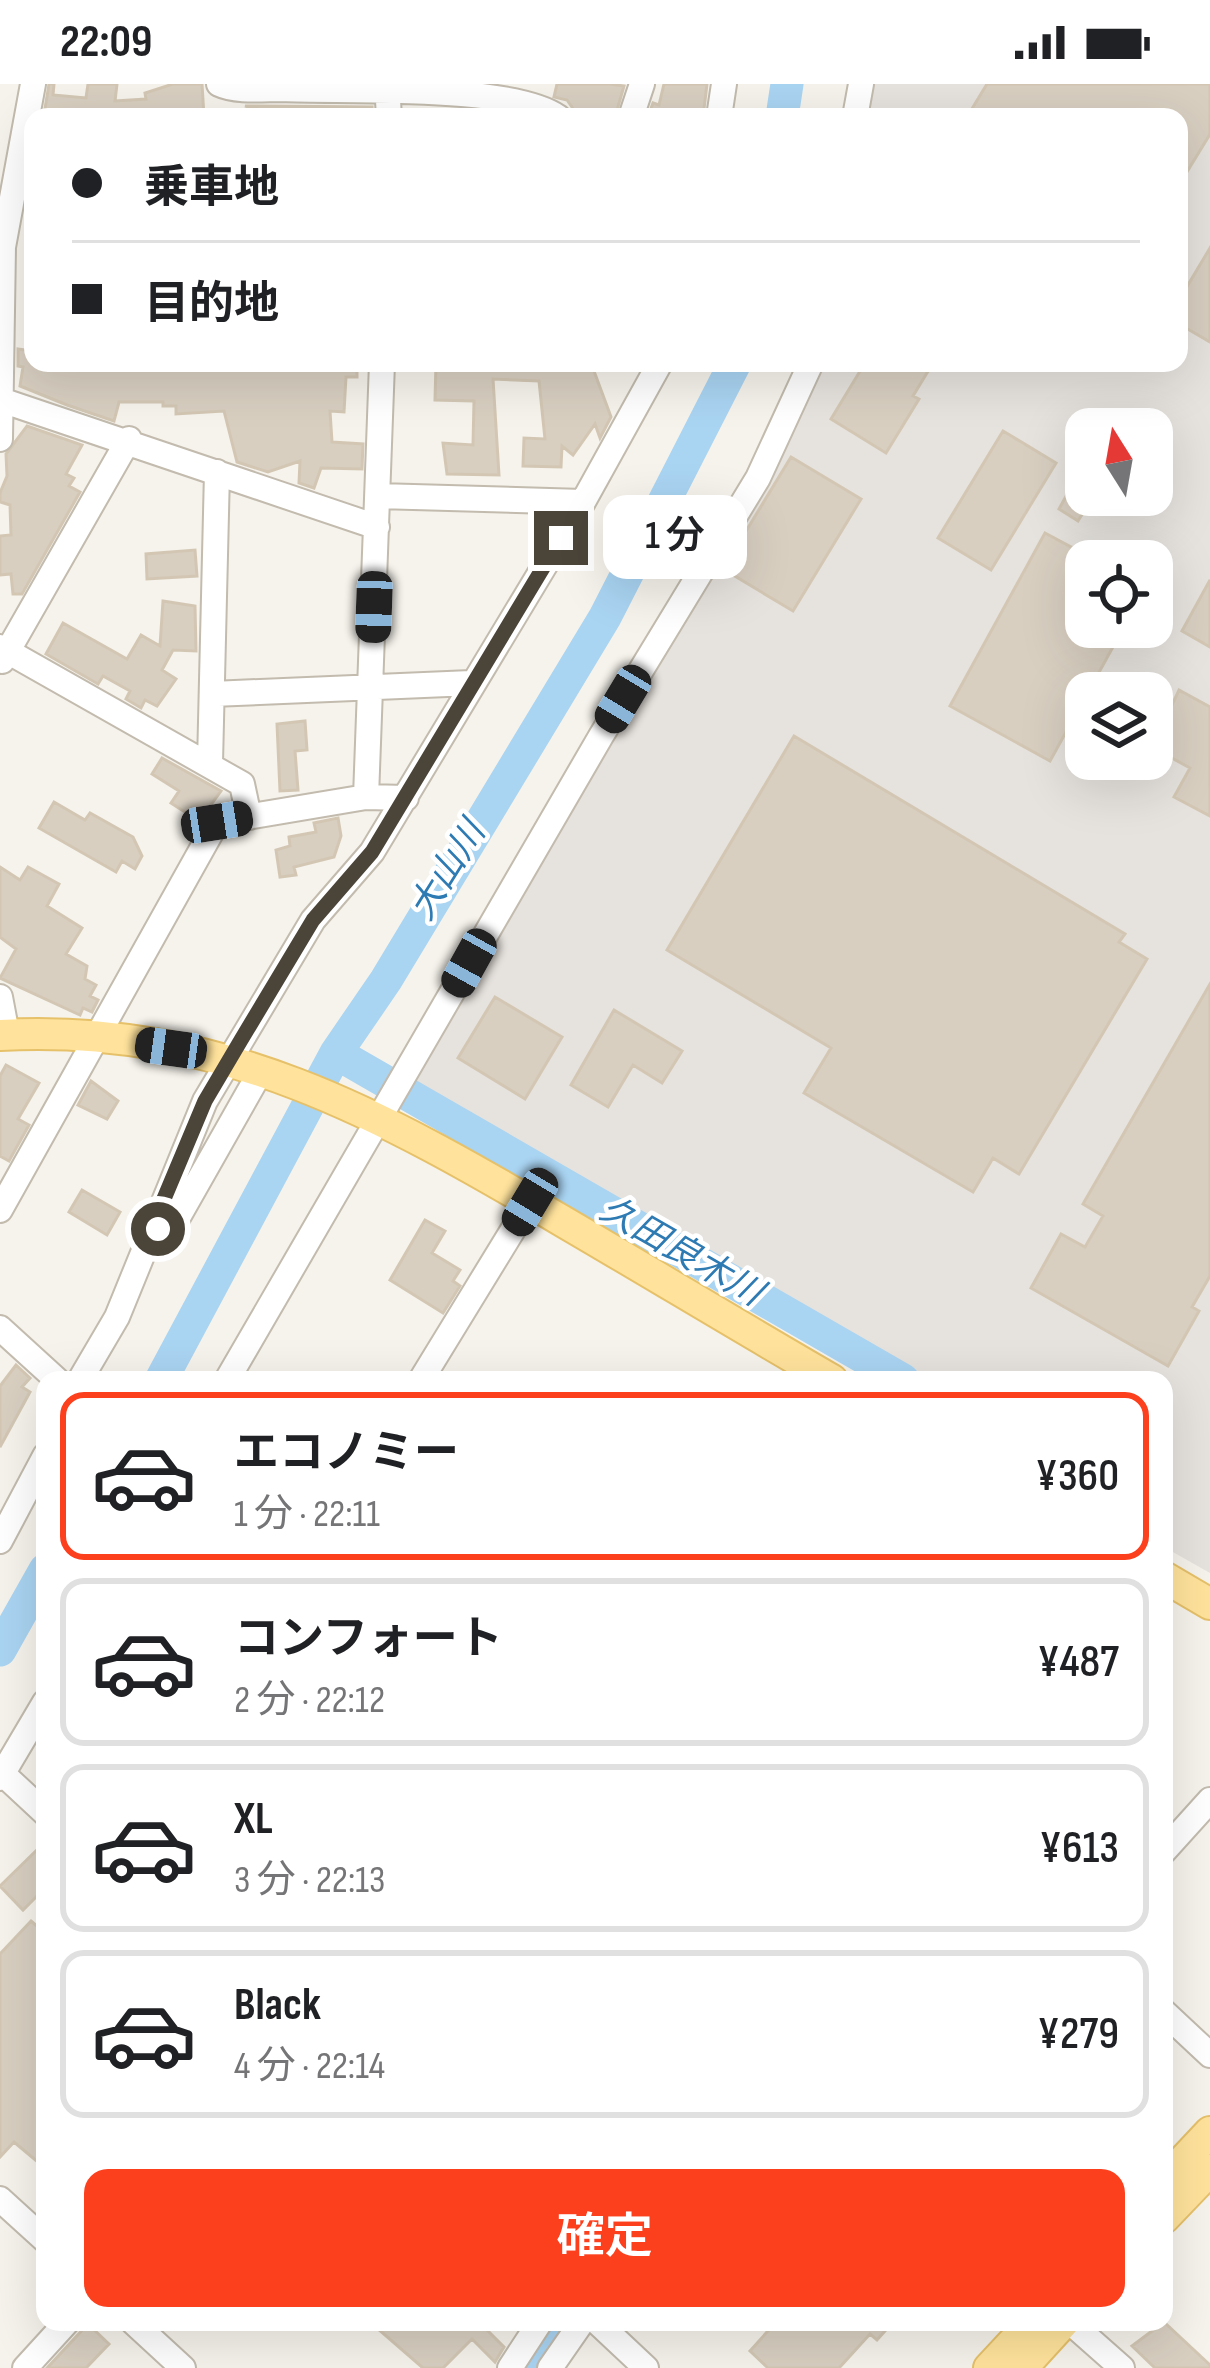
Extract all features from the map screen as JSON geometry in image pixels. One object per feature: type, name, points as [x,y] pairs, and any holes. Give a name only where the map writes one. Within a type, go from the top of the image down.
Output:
[{"type":"main road","points":[[3,1034],[93,1037],[229,1061],[386,1100],[530,1202],[806,1371]]},
{"type":"main road","points":[[1173,1582],[1210,1604]]},
{"type":"main road","points":[[1173,2171],[1210,2132]]},
{"type":"main road","points":[[1173,2209],[1210,2170]]},
{"type":"main road","points":[[989,2368],[1024,2331]]},
{"type":"main road","points":[[1022,2368],[1058,2331]]},
{"type":"street","points":[[219,84],[357,92],[388,86],[547,108]]},
{"type":"street","points":[[0,440],[3,247],[24,133]]},
{"type":"street","points":[[366,797],[382,372]]},
{"type":"street","points":[[86,1371],[107,1337],[197,1117],[313,920],[372,852],[406,798],[584,502],[655,372]]},
{"type":"street","points":[[232,1371],[386,1100],[758,478],[807,372]]},
{"type":"street","points":[[4,401],[129,439],[377,527]]},
{"type":"street","points":[[129,439],[3,655],[242,784],[249,817]]},
{"type":"street","points":[[210,763],[217,472]]},
{"type":"street","points":[[378,496],[584,502]]},
{"type":"street","points":[[212,694],[471,683]]},
{"type":"street","points":[[0,1210],[217,822],[366,797],[406,798]]},
{"type":"street","points":[[0,997],[3,1034]]},
{"type":"street","points":[[153,1225],[163,1230],[172,1226],[265,1070]]},
{"type":"street","points":[[427,1371],[530,1202]]},
{"type":"street","points":[[0,1328],[47,1371]]},
{"type":"street","points":[[0,1541],[36,1473]]},
{"type":"street","points":[[36,1717],[1,1776],[36,1805]]},
{"type":"street","points":[[1173,1841],[1210,1800]]},
{"type":"street","points":[[1173,2020],[1210,2055]]},
{"type":"street","points":[[0,2199],[36,2232]]},
{"type":"street","points":[[25,2368],[60,2331]]},
{"type":"street","points":[[143,2331],[183,2368]]},
{"type":"street","points":[[510,2368],[535,2331]]},
{"type":"street","points":[[550,2368],[576,2331]]},
{"type":"street","points":[[607,2331],[646,2368]]},
{"type":"street","points":[[1078,2331],[1122,2368]]},
{"type":"shaded area","points":[[867,84],[1210,84],[1210,1573],[1173,1552],[1173,1371],[862,1371],[397,1101],[812,372],[1188,372],[1188,108],[863,108]]},
{"type":"building","points":[[49,84],[54,84],[53,95],[86,98],[88,84],[117,84],[115,101],[146,99],[145,93],[173,84],[202,84],[203,108],[45,108]]},
{"type":"building","points":[[557,84],[624,86],[618,108],[573,108],[567,100],[554,97]]},
{"type":"building","points":[[664,84],[707,84],[704,108],[651,108],[653,103],[659,105]]},
{"type":"building","points":[[987,84],[1210,84],[1210,134],[1188,170],[1188,108],[972,108]]},
{"type":"building","points":[[245,106],[372,107],[372,108]]},
{"type":"building","points":[[1210,248],[1210,342],[1188,329],[1188,285]]},
{"type":"building","points":[[18,349],[24,350],[24,372],[357,372],[357,377],[346,377],[344,412],[330,411],[332,442],[363,444],[362,469],[321,468],[314,488],[299,483],[300,461],[268,472],[237,462],[224,411],[176,414],[176,406],[163,406],[163,402],[119,402],[114,421],[20,386],[23,367],[18,366]]},
{"type":"building","points":[[436,372],[594,372],[611,417],[600,438],[595,424],[573,455],[562,446],[561,467],[523,466],[524,438],[545,439],[539,381],[493,379],[499,475],[447,474],[443,443],[473,445],[474,401],[435,400]]},
{"type":"building","points":[[860,372],[928,372],[913,396],[919,399],[886,453],[831,419]]},
{"type":"building","points":[[27,426],[82,445],[66,474],[74,478],[69,486],[80,492],[22,594],[13,594],[11,574],[0,575],[0,536],[11,535],[10,505],[0,502],[0,493],[7,476],[6,454]]},
{"type":"building","points":[[1003,431],[1056,463],[991,570],[938,538]]},
{"type":"building","points":[[791,457],[861,499],[793,611],[723,569]]},
{"type":"building","points":[[1045,533],[1065,544],[1065,648],[1112,648],[1099,672],[1065,672],[1065,734],[1050,761],[950,706]]},
{"type":"building","points":[[195,550],[197,576],[147,579],[146,554]]},
{"type":"building","points":[[1210,580],[1210,647],[1182,631]]},
{"type":"building","points":[[163,601],[195,606],[196,651],[173,650],[162,670],[176,679],[157,706],[145,700],[141,708],[126,699],[130,691],[103,676],[98,684],[46,654],[63,623],[127,659],[141,635],[160,646]]},
{"type":"building","points":[[1179,690],[1210,707],[1210,816],[1174,797],[1190,768],[1173,759],[1173,703]]},
{"type":"building","points":[[305,721],[307,750],[295,751],[298,790],[280,791],[277,724]]},
{"type":"building","points":[[794,736],[1125,934],[1119,942],[1147,959],[1019,1174],[993,1158],[973,1192],[804,1093],[831,1048],[667,950]]},
{"type":"building","points":[[162,758],[221,791],[199,821],[171,803],[179,791],[152,774]]},
{"type":"building","points":[[54,802],[85,820],[90,813],[133,837],[142,856],[135,869],[122,861],[116,872],[39,828]]},
{"type":"building","points":[[338,818],[341,836],[334,857],[294,867],[296,875],[280,877],[276,850],[290,846],[289,837],[316,832],[314,823]]},
{"type":"building","points":[[0,867],[20,880],[28,867],[59,884],[47,906],[82,928],[66,954],[87,966],[85,979],[96,985],[90,996],[98,1000],[92,1012],[83,1008],[80,1015],[0,978],[16,949],[0,937]]},
{"type":"building","points":[[1210,984],[1210,1276],[1192,1307],[1199,1311],[1168,1366],[1031,1288],[1061,1234],[1085,1247],[1103,1216],[1083,1204]]},
{"type":"building","points":[[495,997],[562,1037],[525,1099],[458,1058]]},
{"type":"building","points":[[614,1010],[682,1051],[662,1083],[633,1065],[608,1107],[571,1085]]},
{"type":"building","points":[[6,1065],[39,1083],[18,1119],[29,1125],[9,1161],[0,1156],[0,1076]]},
{"type":"building","points":[[91,1081],[118,1101],[107,1119],[78,1105]]},
{"type":"building","points":[[82,1190],[120,1212],[107,1235],[69,1212]]},
{"type":"building","points":[[425,1220],[445,1231],[432,1253],[460,1270],[453,1281],[460,1286],[443,1313],[390,1280]]},
{"type":"building","points":[[16,1365],[30,1378],[22,1387],[30,1392],[0,1447],[0,1386]]},
{"type":"building","points":[[36,1851],[36,1897],[23,1910],[0,1886]]},
{"type":"building","points":[[31,1921],[36,1925],[36,2160],[14,2142],[0,2157],[0,1954]]},
{"type":"building","points":[[1173,2330],[1210,2368],[1155,2368],[1132,2346],[1152,2331]]},
{"type":"building","points":[[81,2331],[95,2331],[109,2344],[86,2368],[47,2368]]},
{"type":"building","points":[[380,2331],[488,2331],[504,2347],[495,2362],[472,2339],[443,2368],[423,2368]]},
{"type":"building","points":[[768,2331],[885,2331],[877,2340],[870,2334],[839,2368],[768,2368],[750,2351]]},
{"type":"waterway","name":"大山川","points":[[783,108],[787,84]]},
{"type":"waterway","name":"大山川","points":[[166,1371],[336,1053],[386,980],[605,617],[730,372]]},
{"type":"waterway","name":"久田良木川","points":[[336,1053],[887,1371]]},
{"type":"waterway","name":"大山川","points":[[0,1650],[36,1586]]},
{"type":"waterway","name":"久田良木川","points":[[528,2368],[552,2331]]},
{"type":"route","points":[[158,1229],[153,1225],[205,1101],[313,920],[372,852],[561,538]]}]
